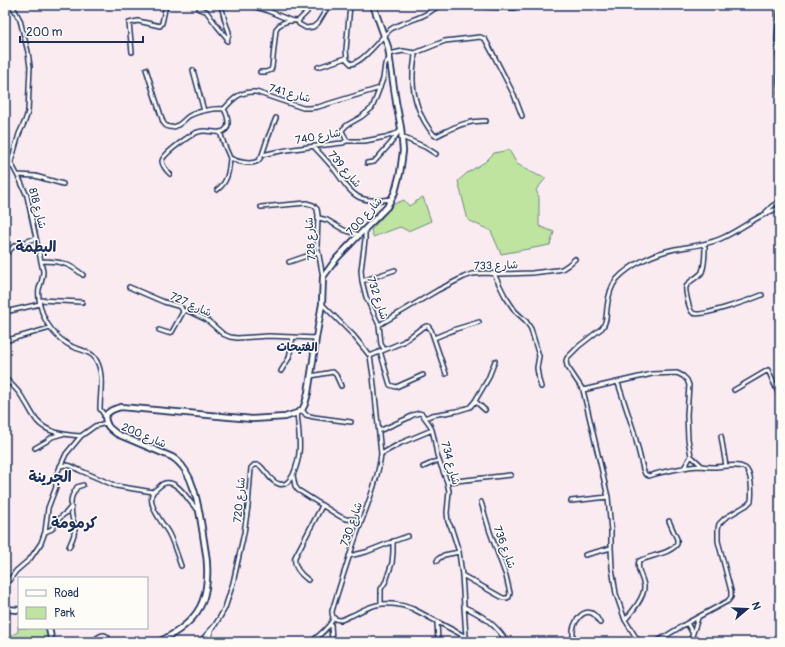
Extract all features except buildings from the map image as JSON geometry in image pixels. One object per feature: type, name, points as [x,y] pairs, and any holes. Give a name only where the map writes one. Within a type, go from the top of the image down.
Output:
[{"type":"main road","name":"شارع 700","points":[[323,277],[337,258],[387,207],[395,192],[400,173],[403,151],[402,128],[396,102],[388,47],[373,5]]},
{"type":"main road","points":[[302,410],[305,404],[314,361],[316,338],[322,304],[323,277]]},
{"type":"main road","name":"شارع 200","points":[[158,642],[182,630],[196,615],[201,606],[205,593],[207,566],[199,510],[193,486],[185,470],[177,460],[116,434],[106,423],[105,416],[109,411],[121,408],[252,419],[285,417],[302,410]]},
{"type":"main road","points":[[5,609],[18,610]]},
{"type":"main road","points":[[49,629],[51,638],[50,642]]},
{"type":"street","points":[[5,170],[12,165],[11,162],[19,134],[28,112],[30,67],[20,20],[12,5]]},
{"type":"street","points":[[132,52],[129,22],[138,21],[160,26],[166,5]]},
{"type":"street","points":[[199,9],[206,12],[227,40],[229,32],[221,5]]},
{"type":"street","points":[[249,5],[266,10],[292,21]]},
{"type":"street","points":[[266,5],[266,10]]},
{"type":"street","points":[[260,72],[271,70],[277,27],[283,23],[298,21],[307,12],[309,5]]},
{"type":"street","points":[[298,21],[299,24],[306,28],[313,27],[318,23],[329,5]]},
{"type":"street","points":[[350,5],[346,58],[351,64],[360,60],[392,29],[424,16],[441,5]]},
{"type":"street","points":[[430,5],[431,11]]},
{"type":"street","points":[[482,5],[514,8]]},
{"type":"street","points":[[780,6],[777,39],[780,98]]},
{"type":"street","points":[[389,56],[403,51],[415,53],[445,41],[480,37],[484,38],[514,94],[522,116]]},
{"type":"street","points":[[415,53],[413,75],[415,94],[424,120],[434,135],[436,136],[464,123],[486,121]]},
{"type":"street","name":"شارع 740","points":[[230,158],[251,163],[259,160],[262,155],[346,142],[342,132],[343,127],[361,117],[372,108],[383,79],[384,68],[389,56]]},
{"type":"street","points":[[318,67],[346,58]]},
{"type":"street","points":[[146,69],[165,126],[174,127],[189,116],[210,109],[224,110],[228,119],[228,126],[224,130],[220,132],[197,132],[170,151],[162,160],[163,166],[170,174]]},
{"type":"street","points":[[193,70],[204,111]]},
{"type":"street","name":"شارع 741","points":[[224,110],[238,95],[249,92],[256,92],[303,108],[310,108],[325,105],[380,88]]},
{"type":"street","points":[[262,155],[276,118]]},
{"type":"street","points":[[366,164],[374,162],[402,128]]},
{"type":"street","points":[[217,190],[221,187],[229,174],[230,158],[225,149],[220,132]]},
{"type":"street","points":[[346,142],[370,140],[398,133]]},
{"type":"street","points":[[402,137],[425,147],[436,154]]},
{"type":"street","name":"شارع 739","points":[[313,146],[330,164],[347,188],[357,196],[369,201],[391,199]]},
{"type":"street","name":"شارع 818","points":[[12,165],[27,196],[41,261],[43,276],[39,300],[44,316],[50,328],[68,344],[89,353],[95,358],[100,370],[100,409],[105,416]]},
{"type":"street","points":[[18,175],[35,176],[63,184]]},
{"type":"street","points":[[765,213],[780,201]]},
{"type":"street","name":"شارع 728","points":[[261,207],[306,203],[313,205],[317,209],[319,218],[317,245],[323,277]]},
{"type":"street","points":[[639,642],[625,620],[616,594],[612,568],[608,497],[584,390],[567,366],[566,358],[602,328],[606,322],[608,298],[611,288],[615,281],[627,270],[652,255],[676,248],[703,245],[721,239],[765,213],[780,208]]},
{"type":"street","points":[[319,218],[327,220],[344,230],[359,235]]},
{"type":"street","name":"شارع 732","points":[[365,229],[365,240],[360,270],[366,297],[379,325],[381,344],[384,350]]},
{"type":"street","points":[[6,254],[14,246],[36,238]]},
{"type":"street","points":[[703,245],[705,247],[702,271],[687,284],[686,287],[688,302],[693,313],[706,313],[738,304],[762,295]]},
{"type":"street","points":[[696,246],[704,253]]},
{"type":"street","points":[[289,262],[318,252]]},
{"type":"street","name":"شارع 733","points":[[379,325],[438,290],[472,274],[532,273],[558,270],[568,265],[575,258]]},
{"type":"street","points":[[41,261],[59,262],[75,268],[83,275]]},
{"type":"street","points":[[362,281],[396,270]]},
{"type":"street","points":[[494,274],[508,300],[515,311],[528,324],[534,337],[539,356],[537,368],[541,388]]},
{"type":"street","name":"شارع 727","points":[[129,287],[164,302],[181,307],[183,312],[186,310],[204,318],[223,334],[230,337],[269,336],[316,338]]},
{"type":"street","points":[[39,300],[82,302]]},
{"type":"street","points":[[5,312],[40,304]]},
{"type":"street","name":"شارع 730","points":[[322,304],[353,335],[370,356],[374,376],[381,454],[380,465],[332,611],[333,617],[331,623]]},
{"type":"street","points":[[159,330],[168,333],[172,332],[183,312]]},
{"type":"street","points":[[434,338],[456,328],[479,322]]},
{"type":"street","points":[[370,356],[406,340],[419,330],[428,326],[430,327],[446,374]]},
{"type":"street","points":[[8,340],[50,328]]},
{"type":"street","points":[[282,371],[289,358],[293,337]]},
{"type":"street","points":[[380,351],[390,385],[396,386],[423,375]]},
{"type":"street","points":[[379,431],[417,413],[422,414],[425,418],[439,413],[466,409],[470,407],[488,379],[495,361]]},
{"type":"street","points":[[734,390],[768,370],[780,397]]},
{"type":"street","points":[[310,376],[333,372],[341,386]]},
{"type":"street","points":[[584,390],[652,374],[678,372],[687,380],[689,385],[687,415],[688,439],[691,456],[702,466]]},
{"type":"street","points":[[5,378],[20,394],[42,426],[56,432],[81,436]]},
{"type":"street","points":[[618,383],[634,432],[645,474],[649,476],[684,468],[702,466],[741,466],[747,470],[751,487],[751,501],[725,518],[719,524],[718,529],[718,541],[731,590],[731,597],[728,601],[656,642]]},
{"type":"street","points":[[475,401],[485,410]]},
{"type":"street","points":[[302,410],[306,415],[314,417],[350,422]]},
{"type":"street","points":[[297,413],[300,454],[293,475],[295,486],[298,490],[341,517],[346,519],[362,520]]},
{"type":"street","name":"شارع 734","points":[[425,418],[432,430],[437,455],[449,491],[447,512],[448,522],[459,552],[466,637]]},
{"type":"street","points":[[5,586],[16,571],[30,559],[41,543],[45,532],[48,508],[56,487],[56,478],[66,454],[81,436],[95,426],[106,423]]},
{"type":"street","points":[[381,454],[401,443],[432,430]]},
{"type":"street","points":[[35,448],[52,436],[66,434]]},
{"type":"street","points":[[721,436],[726,466]]},
{"type":"street","points":[[684,468],[691,456]]},
{"type":"street","points":[[423,468],[439,460]]},
{"type":"street","name":"شارع 720","points":[[200,642],[215,625],[224,608],[233,583],[247,517],[251,468],[254,464],[259,465],[274,482],[281,485],[288,482],[293,475]]},
{"type":"street","points":[[60,466],[71,466],[116,486],[153,492]]},
{"type":"street","points":[[447,482],[511,475]]},
{"type":"street","points":[[181,566],[169,534],[154,510],[152,500],[153,492],[164,482],[175,485],[186,494],[193,506],[199,510]]},
{"type":"street","points":[[69,547],[75,534],[75,523],[72,517],[70,498],[77,487],[83,486]]},
{"type":"street","points":[[571,501],[608,497]]},
{"type":"street","name":"شارع 736","points":[[462,575],[501,596],[507,598],[510,593],[508,580],[490,532],[481,502]]},
{"type":"street","points":[[45,532],[52,529],[56,522],[71,506]]},
{"type":"street","points":[[308,580],[297,570],[294,560],[322,506]]},
{"type":"street","points":[[625,620],[634,609],[644,590],[643,582],[638,569],[639,561],[672,549],[677,544],[677,539],[669,521]]},
{"type":"street","points":[[349,556],[366,552],[408,536]]},
{"type":"street","points":[[380,604],[381,589],[386,581],[392,563],[394,552],[393,541]]},
{"type":"street","points":[[585,555],[611,548]]},
{"type":"street","points":[[437,561],[444,555],[459,552]]},
{"type":"street","points":[[333,617],[341,620],[380,604],[400,605],[411,608],[466,637],[471,642]]},
{"type":"street","points":[[464,607],[473,611],[500,631],[507,642]]},
{"type":"street","points":[[574,642],[574,626],[584,614],[592,612],[600,624]]},
{"type":"street","points":[[690,642],[692,632],[698,618]]},
{"type":"street","points":[[437,622],[438,642]]},
{"type":"street","points":[[311,642],[331,623]]},
{"type":"street","points":[[331,623],[332,642]]},
{"type":"street","points":[[687,623],[692,632]]},
{"type":"street","points":[[208,642],[209,636],[215,625]]},
{"type":"street","points":[[92,642],[99,636],[105,635],[108,637],[110,642]]},
{"type":"green space","points":[[509,150],[517,164],[537,175],[546,178],[536,190],[539,197],[539,226],[554,232],[550,245],[501,254],[491,231],[468,220],[458,181],[467,173],[485,162],[494,153]]},
{"type":"green space","points":[[423,197],[431,221],[408,231],[400,227],[373,237],[371,230],[394,204],[404,200],[409,206]]},
{"type":"green space","points":[[18,629],[46,629],[49,642],[7,642],[8,637],[18,632]]},
{"type":"district","name":"البطمة","points":[[36,247]]},
{"type":"district","name":"الفتيحات","points":[[297,347]]},
{"type":"district","name":"الجرينة","points":[[50,477]]},
{"type":"district","name":"كرمومة","points":[[74,523]]}]
